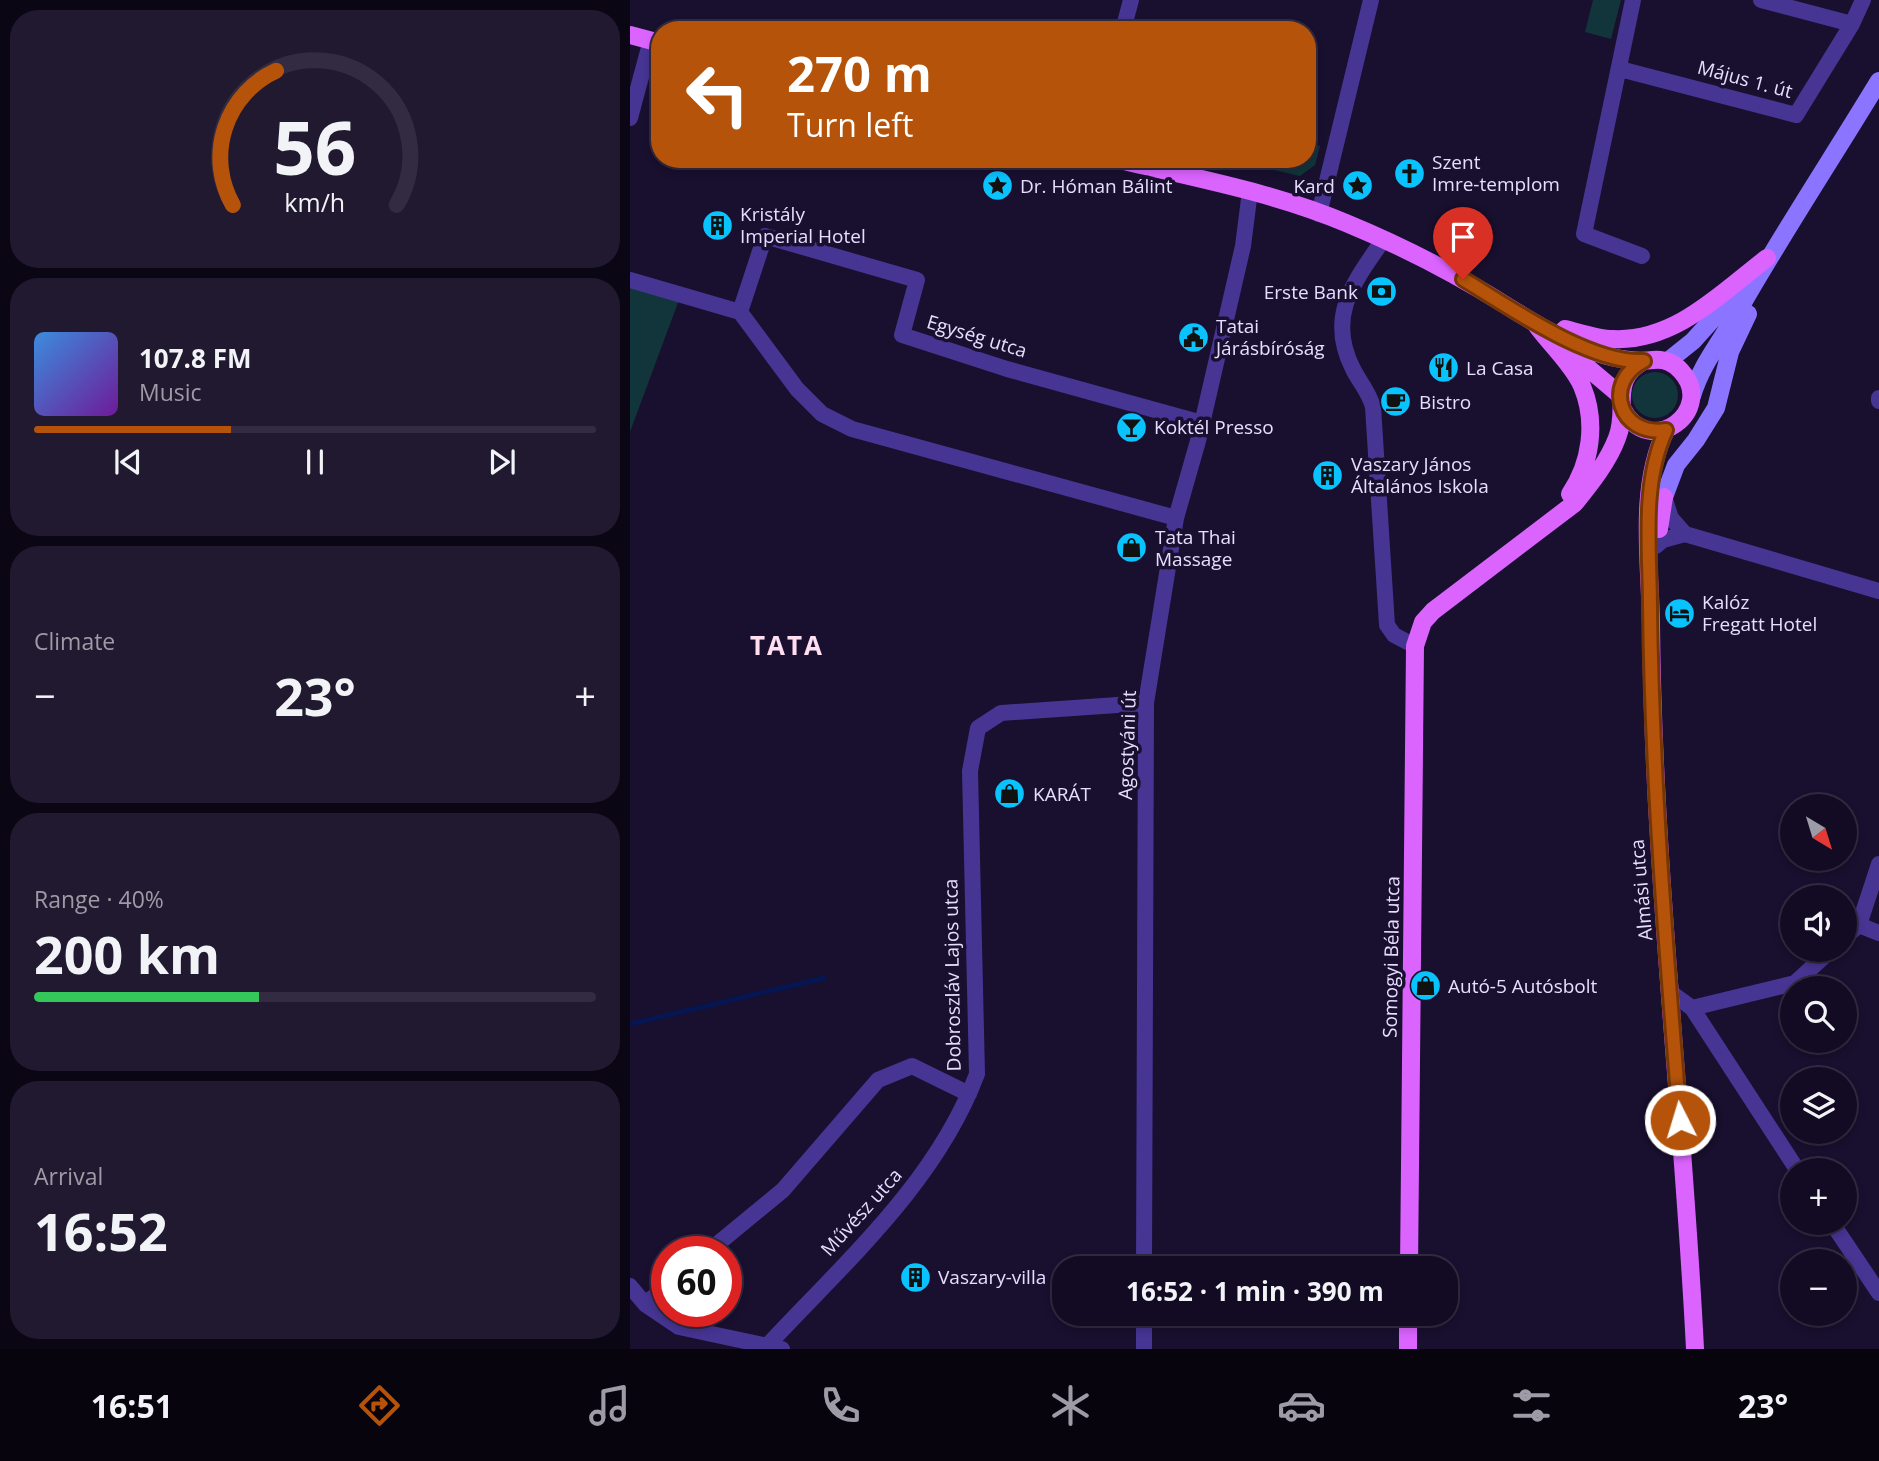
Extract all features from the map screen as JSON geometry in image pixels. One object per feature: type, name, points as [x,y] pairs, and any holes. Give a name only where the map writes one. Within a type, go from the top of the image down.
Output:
[{"type":"main road","points":[[630,35],[651,40]]},
{"type":"main road","points":[[1534,323],[1621,401],[1634,425],[1655,431],[1666,430],[1684,417],[1708,355],[1738,311],[1767,258],[1879,81]]},
{"type":"main road","points":[[1154,168],[1250,191],[1319,214],[1383,240],[1463,279],[1534,323],[1608,357],[1630,362],[1668,360],[1693,341],[1767,258]]},
{"type":"main road","points":[[1534,323],[1613,339],[1653,334],[1685,322],[1767,258]]},
{"type":"main road","points":[[1650,588],[1664,497],[1676,465],[1716,408],[1730,352],[1753,306],[1767,258]]},
{"type":"main road","points":[[1534,323],[1582,386],[1590,418],[1590,443],[1580,479],[1543,529]]},
{"type":"main road","points":[[1668,360],[1686,376],[1692,396]]},
{"type":"main road","points":[[1543,529],[1575,503],[1599,471],[1618,436],[1621,401],[1628,372],[1644,361]]},
{"type":"main road","name":"Almási utca","points":[[1666,430],[1653,462],[1648,523],[1655,799],[1695,1349]]},
{"type":"main road","name":"Somogyi Béla utca","points":[[1409,1256],[1415,646],[1423,622],[1433,611],[1543,529]]},
{"type":"main road","points":[[1408,1326],[1408,1349]]},
{"type":"street","points":[[1125,21],[1131,0]]},
{"type":"street","points":[[1319,214],[1371,0]]},
{"type":"street","points":[[1633,0],[1584,234],[1642,257]]},
{"type":"street","points":[[1761,0],[1852,24]]},
{"type":"street","name":"Május 1. út","points":[[1620,69],[1796,115],[1852,24],[1863,0]]},
{"type":"street","points":[[630,118],[651,53]]},
{"type":"street","name":"Agostyáni út","points":[[1144,1256],[1146,703],[1175,518],[1202,423],[1243,246],[1250,191]]},
{"type":"street","name":"Egység utca","points":[[740,312],[765,236],[917,280],[902,335],[1007,369],[1202,423]]},
{"type":"street","points":[[1383,240],[1347,294],[1341,327],[1354,372],[1368,389],[1373,407],[1387,625],[1394,635],[1415,646]]},
{"type":"street","points":[[630,280],[740,312],[797,389],[822,414],[852,429],[1175,518]]},
{"type":"street","points":[[1664,497],[1671,518],[1685,534]]},
{"type":"street","points":[[1656,546],[1663,540],[1685,534],[1879,591]]},
{"type":"street","name":"Dobroszláv Lajos utca","points":[[727,1236],[783,1190],[877,1080],[912,1066],[969,1094],[976,1074],[970,771],[978,727],[1001,713],[1146,703]]},
{"type":"street","points":[[1879,864],[1859,925],[1879,933]]},
{"type":"street","points":[[1692,1007],[1795,983],[1818,962]]},
{"type":"street","points":[[1670,992],[1692,1007],[1790,1158]]},
{"type":"street","name":"Művész utca","points":[[775,1348],[908,1193],[958,1120],[969,1094]]},
{"type":"street","points":[[1840,1235],[1879,1293]]},
{"type":"street","points":[[630,1286],[645,1304],[679,1327],[775,1348]]},
{"type":"street","points":[[645,1304],[651,1299]]},
{"type":"street","points":[[1144,1326],[1144,1349]]},
{"type":"green space","points":[[1593,0],[1621,0],[1611,39],[1585,32]]},
{"type":"green space","points":[[1316,145],[1320,146],[1316,161]]},
{"type":"green space","points":[[1265,168],[1311,168],[1300,176]]},
{"type":"green space","points":[[630,286],[679,300],[630,432]]},
{"type":"green space","points":[[1655,372],[1671,379],[1678,395],[1671,411],[1655,418],[1639,411],[1632,395],[1639,379]]},
{"type":"waterway","points":[[630,1024],[824,978]]},
{"type":"place","name":"Szent Imre-templom","points":[[1409,173]]},
{"type":"place","name":"Dr. Hóman Bálint","points":[[997,186]]},
{"type":"place","name":"Kard","points":[[1358,186]]},
{"type":"place","name":"Kristály Imperial Hotel","points":[[717,225]]},
{"type":"place","name":"Erste Bank","points":[[1381,292]]},
{"type":"place","name":"Tatai Járásbíróság","points":[[1193,337]]},
{"type":"place","name":"La Casa","points":[[1443,368]]},
{"type":"place","name":"Bistro","points":[[1396,402]]},
{"type":"place","name":"Koktél Presso","points":[[1131,427]]},
{"type":"place","name":"Vaszary János Általános Iskola","points":[[1328,475]]},
{"type":"place","name":"Tata Thai Massage","points":[[1132,548]]},
{"type":"place","name":"Kalóz Fregatt Hotel","points":[[1679,613]]},
{"type":"place","name":"KARÁT","points":[[1010,794]]},
{"type":"place","name":"Autó-5 Autósbolt","points":[[1425,986]]},
{"type":"place","name":"Vaszary-villa","points":[[915,1277]]},
{"type":"district","name":"TATA","points":[[787,645]]},
{"type":"route","points":[[1463,279],[1534,323],[1608,357],[1630,362],[1644,361],[1628,372],[1623,380],[1619,395],[1622,408],[1634,425],[1644,430],[1666,430],[1653,462],[1648,523],[1651,704],[1655,799],[1680,1120]]}]
